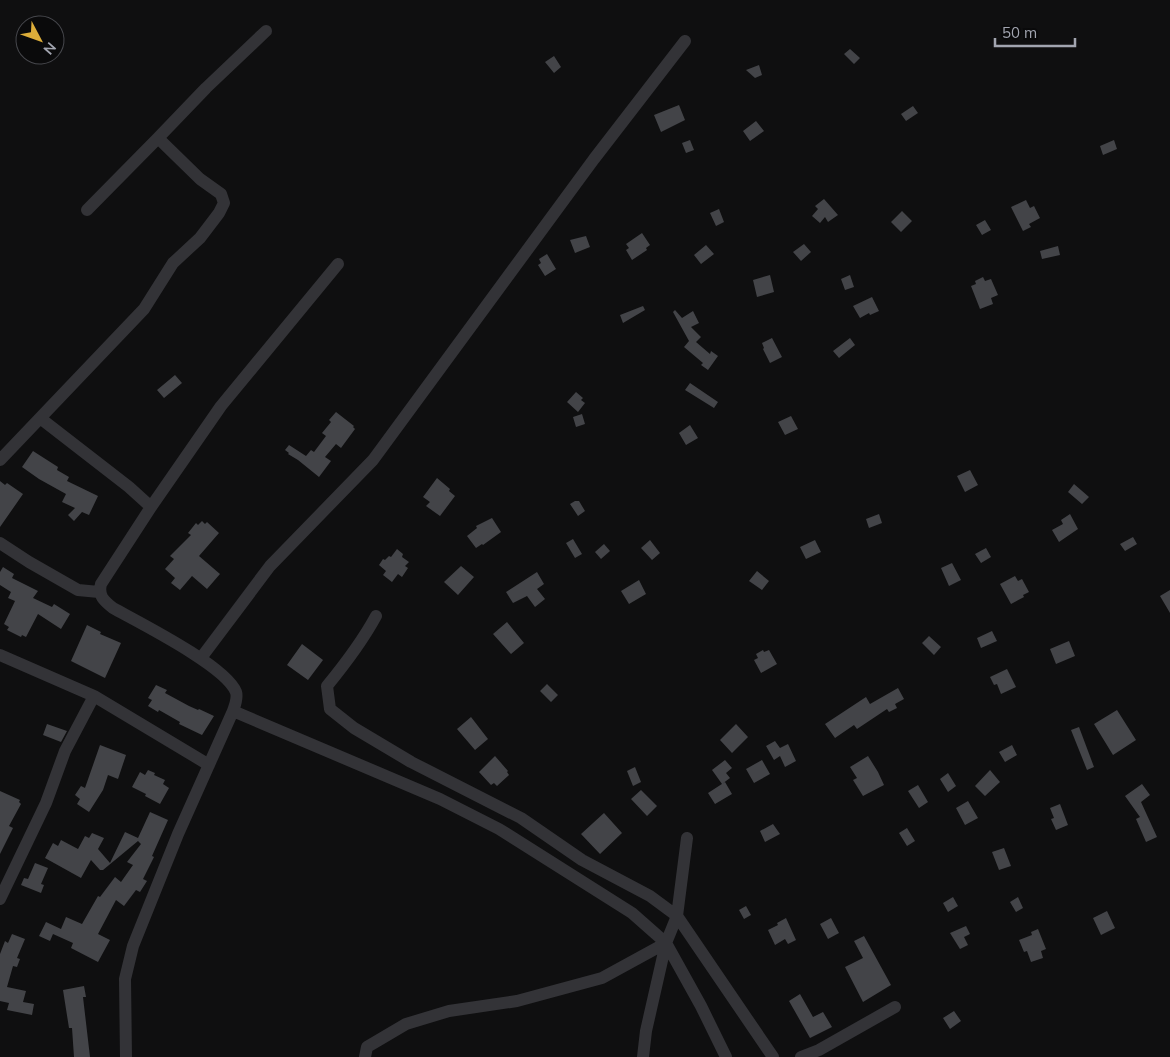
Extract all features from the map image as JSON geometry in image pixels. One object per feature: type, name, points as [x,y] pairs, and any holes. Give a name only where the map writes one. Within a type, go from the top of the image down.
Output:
[{"type":"street","points":[[87,210],[206,88],[266,31]]},
{"type":"street","points":[[201,658],[270,566],[373,460],[594,159],[684,41]]},
{"type":"street","points":[[0,460],[144,309],[173,263],[200,238],[219,213],[224,203],[221,194],[200,179],[158,138]]},
{"type":"street","points":[[126,1057],[125,979],[133,946],[178,834],[233,711],[237,695],[232,683],[201,658],[113,608],[103,600],[99,592],[101,584],[151,507],[221,406],[338,264]]},
{"type":"street","points":[[40,418],[129,487],[151,507]]},
{"type":"street","points":[[0,543],[78,590],[99,592]]},
{"type":"street","points":[[376,616],[367,633],[327,686],[330,709],[354,728],[411,762],[521,818],[582,860],[650,896],[677,916],[773,1057]]},
{"type":"street","points":[[0,655],[94,696],[209,764]]},
{"type":"street","points":[[0,899],[46,802],[65,751],[94,696]]},
{"type":"street","points":[[233,711],[440,799],[499,829],[632,913],[666,943],[701,1006],[726,1057]]},
{"type":"street","points":[[643,1057],[646,1031],[666,943],[677,916],[687,838]]},
{"type":"street","points":[[365,1057],[367,1047],[406,1024],[449,1011],[517,1001],[602,978],[666,943]]},
{"type":"street","points":[[801,1057],[820,1050],[895,1008]]},
{"type":"building","points":[[850,49],[860,58],[854,64],[844,54]]},
{"type":"building","points":[[554,56],[561,67],[554,73],[545,62]]},
{"type":"building","points":[[759,65],[762,75],[755,78],[746,70]]},
{"type":"building","points":[[679,105],[685,120],[661,132],[654,115]]},
{"type":"building","points":[[913,106],[918,113],[906,121],[901,114]]},
{"type":"building","points":[[756,121],[764,131],[750,141],[743,131]]},
{"type":"building","points":[[690,140],[694,150],[686,153],[682,143]]},
{"type":"building","points":[[1114,140],[1117,149],[1103,155],[1100,146]]},
{"type":"building","points":[[824,199],[838,215],[828,222],[825,217],[820,223],[812,216],[818,209],[815,206]]},
{"type":"building","points":[[1026,200],[1030,208],[1034,206],[1040,218],[1029,224],[1031,227],[1023,231],[1011,207]]},
{"type":"building","points":[[719,209],[724,222],[716,226],[710,213]]},
{"type":"building","points":[[902,211],[912,221],[901,232],[891,222]]},
{"type":"building","points":[[985,220],[991,230],[982,235],[976,225]]},
{"type":"building","points":[[642,233],[650,245],[646,248],[647,250],[632,260],[626,250],[629,248],[626,244]]},
{"type":"building","points":[[586,236],[590,247],[575,253],[570,240]]},
{"type":"building","points":[[804,244],[811,252],[801,261],[793,252]]},
{"type":"building","points":[[706,245],[714,254],[701,264],[694,255]]},
{"type":"building","points":[[1058,246],[1060,255],[1042,259],[1040,251]]},
{"type":"building","points":[[547,254],[556,269],[545,276],[538,265],[541,263],[539,259]]},
{"type":"building","points":[[770,275],[774,292],[757,297],[753,280]]},
{"type":"building","points":[[850,275],[854,287],[845,290],[841,279]]},
{"type":"building","points":[[983,277],[985,281],[991,279],[998,295],[991,298],[993,304],[980,309],[971,286],[976,284],[975,281]]},
{"type":"building","points":[[872,297],[879,311],[870,315],[869,313],[860,318],[853,306]]},
{"type":"building","points":[[643,306],[645,310],[623,323],[620,315]]},
{"type":"building","points":[[675,310],[682,318],[693,311],[699,323],[691,327],[701,337],[696,342],[710,354],[711,351],[718,356],[708,370],[701,365],[703,363],[684,347],[689,341],[673,312]]},
{"type":"building","points":[[772,338],[782,357],[770,363],[762,343]]},
{"type":"building","points":[[850,338],[855,345],[839,358],[833,351]]},
{"type":"building","points":[[175,375],[182,383],[164,398],[157,390]]},
{"type":"building","points":[[690,383],[718,402],[714,408],[685,390]]},
{"type":"building","points":[[576,392],[583,398],[581,400],[585,403],[578,412],[567,402]]},
{"type":"building","points":[[336,412],[354,426],[355,429],[341,448],[336,444],[325,457],[331,461],[319,477],[285,450],[289,445],[306,456],[311,450],[314,452],[326,436],[322,433]]},
{"type":"building","points":[[582,414],[585,424],[576,427],[573,417]]},
{"type":"building","points":[[791,416],[798,429],[785,435],[778,422]]},
{"type":"building","points":[[690,425],[698,438],[686,445],[679,433]]},
{"type":"building","points":[[33,451],[58,467],[57,470],[69,477],[67,481],[98,496],[89,515],[82,512],[74,521],[68,515],[75,508],[62,502],[66,494],[22,467]]},
{"type":"building","points":[[970,470],[978,485],[965,492],[957,476]]},
{"type":"building","points":[[437,478],[455,496],[440,516],[426,506],[430,502],[423,497]]},
{"type":"building","points":[[0,481],[5,485],[7,483],[23,494],[0,527]]},
{"type":"building","points":[[1074,484],[1089,497],[1082,504],[1068,492]]},
{"type":"building","points":[[579,501],[585,511],[578,516],[570,504]]},
{"type":"building","points":[[879,514],[882,523],[869,528],[866,519]]},
{"type":"building","points":[[1070,514],[1078,529],[1059,542],[1052,530],[1063,524],[1061,520]]},
{"type":"building","points":[[492,518],[501,532],[476,548],[467,536],[477,528],[476,526]]},
{"type":"building","points":[[202,521],[205,524],[207,522],[219,533],[199,556],[220,574],[207,589],[192,576],[180,590],[171,583],[175,578],[165,569],[174,559],[170,556],[191,535],[188,533],[196,523],[198,525]]},
{"type":"building","points":[[1133,537],[1137,544],[1125,551],[1120,544]]},
{"type":"building","points":[[573,539],[582,554],[575,558],[566,543]]},
{"type":"building","points":[[650,540],[660,553],[652,560],[641,548]]},
{"type":"building","points":[[815,540],[821,552],[806,559],[800,547]]},
{"type":"building","points":[[604,544],[610,551],[601,559],[595,552]]},
{"type":"building","points":[[986,548],[991,557],[981,563],[975,554]]},
{"type":"building","points":[[397,549],[403,554],[402,557],[409,562],[405,566],[408,568],[402,577],[398,574],[392,582],[383,575],[386,571],[379,565],[383,559],[391,557]]},
{"type":"building","points":[[952,563],[961,580],[949,586],[941,568]]},
{"type":"building","points":[[461,566],[474,577],[458,595],[444,582]]},
{"type":"building","points":[[3,567],[14,574],[12,578],[38,591],[33,598],[52,607],[54,604],[70,614],[61,629],[38,614],[26,637],[22,635],[21,637],[7,630],[9,627],[4,624],[15,601],[8,598],[11,592],[0,585],[0,572]]},
{"type":"building","points":[[757,571],[769,581],[762,590],[749,581]]},
{"type":"building","points":[[537,572],[544,584],[537,589],[545,599],[535,607],[527,596],[513,603],[506,592]]},
{"type":"building","points":[[1015,576],[1018,581],[1022,579],[1029,592],[1011,604],[1000,584]]},
{"type":"building","points":[[639,580],[646,594],[629,604],[621,591]]},
{"type":"building","points":[[1170,590],[1170,613],[1160,596]]},
{"type":"building","points":[[507,622],[524,643],[511,654],[493,634]]},
{"type":"building","points":[[87,625],[101,632],[100,634],[121,643],[105,678],[71,661]]},
{"type":"building","points":[[992,631],[997,641],[981,648],[977,638]]},
{"type":"building","points":[[929,636],[941,647],[934,655],[922,643]]},
{"type":"building","points":[[1069,641],[1075,656],[1056,664],[1050,649]]},
{"type":"building","points":[[302,644],[323,660],[308,680],[287,665]]},
{"type":"building","points":[[763,650],[764,652],[769,650],[777,664],[761,673],[754,660],[758,658],[756,654]]},
{"type":"building","points":[[1007,669],[1016,687],[1001,694],[997,684],[994,685],[990,677]]},
{"type":"building","points":[[547,684],[558,695],[551,702],[540,691]]},
{"type":"building","points":[[156,685],[167,690],[165,693],[189,706],[214,716],[202,735],[179,724],[180,722],[159,710],[158,712],[148,706],[152,700],[148,698]]},
{"type":"building","points":[[898,688],[904,699],[895,704],[897,708],[889,712],[887,709],[857,729],[854,725],[835,738],[825,724],[866,697],[870,704]]},
{"type":"building","points":[[1117,710],[1136,740],[1113,755],[1094,724]]},
{"type":"building","points":[[471,717],[488,739],[475,750],[457,729]]},
{"type":"building","points":[[47,724],[67,731],[61,742],[43,735]]},
{"type":"building","points":[[736,724],[748,737],[732,753],[720,740]]},
{"type":"building","points":[[1079,727],[1094,767],[1087,770],[1071,730]]},
{"type":"building","points":[[775,741],[780,748],[788,744],[796,761],[785,767],[780,756],[774,760],[766,746]]},
{"type":"building","points":[[100,745],[126,755],[118,779],[108,775],[103,790],[89,812],[77,804],[80,799],[75,795],[81,786],[85,788]]},
{"type":"building","points":[[1012,745],[1017,755],[1005,762],[999,752]]},
{"type":"building","points":[[495,756],[508,771],[509,775],[497,786],[494,783],[491,785],[479,772]]},
{"type":"building","points":[[868,756],[884,785],[863,796],[853,780],[857,778],[850,767]]},
{"type":"building","points":[[725,760],[732,768],[726,773],[730,778],[722,784],[712,770]]},
{"type":"building","points":[[762,760],[770,774],[754,783],[746,769]]},
{"type":"building","points":[[635,767],[641,782],[633,786],[627,771]]},
{"type":"building","points":[[148,770],[165,780],[163,784],[169,788],[160,804],[132,787],[140,772],[145,775]]},
{"type":"building","points":[[990,770],[1000,782],[985,796],[975,786]]},
{"type":"building","points":[[948,773],[956,786],[948,792],[940,779]]},
{"type":"building","points":[[725,782],[732,794],[715,804],[708,793]]},
{"type":"building","points":[[1142,784],[1150,795],[1141,802],[1157,837],[1146,842],[1136,819],[1140,817],[1125,796]]},
{"type":"building","points":[[918,785],[928,802],[919,808],[908,791]]},
{"type":"building","points":[[641,790],[657,806],[647,816],[631,799]]},
{"type":"building","points":[[0,791],[20,800],[21,804],[9,826],[13,828],[0,854]]},
{"type":"building","points":[[968,801],[978,818],[965,825],[956,808]]},
{"type":"building","points":[[1060,804],[1068,825],[1056,830],[1051,819],[1054,818],[1050,808]]},
{"type":"building","points":[[150,812],[168,820],[152,856],[154,857],[143,879],[147,881],[140,892],[136,890],[124,906],[116,900],[98,934],[110,940],[98,962],[71,948],[73,943],[53,934],[50,941],[39,936],[46,922],[61,929],[66,917],[82,924],[98,896],[100,897],[115,877],[121,882],[133,865],[127,862],[141,844],[138,841],[103,870],[100,870],[91,860],[81,878],[45,858],[53,843],[58,846],[61,840],[78,849],[85,836],[89,838],[92,833],[104,838],[98,849],[110,863],[125,832],[138,838]]},
{"type":"building","points":[[604,813],[622,833],[600,854],[581,834]]},
{"type":"building","points":[[773,824],[780,834],[765,842],[760,831]]},
{"type":"building","points":[[907,828],[915,841],[907,846],[899,833]]},
{"type":"building","points":[[1004,848],[1011,866],[999,870],[992,852]]},
{"type":"building","points":[[35,863],[48,868],[41,884],[44,885],[41,893],[21,885],[24,878],[28,879]]},
{"type":"building","points":[[953,897],[958,906],[948,912],[943,903]]},
{"type":"building","points":[[1018,897],[1023,908],[1016,912],[1010,902]]},
{"type":"building","points":[[746,906],[751,915],[744,919],[739,910]]},
{"type":"building","points":[[1107,911],[1115,928],[1101,935],[1093,918]]},
{"type":"building","points":[[786,918],[796,940],[788,944],[785,939],[775,945],[768,930]]},
{"type":"building","points":[[831,918],[839,933],[828,939],[820,924]]},
{"type":"building","points":[[966,926],[970,934],[964,937],[968,945],[960,949],[950,933]]},
{"type":"building","points":[[1038,929],[1046,949],[1041,951],[1043,958],[1031,962],[1027,951],[1024,952],[1019,940],[1032,935],[1031,932]]},
{"type":"building","points":[[12,934],[25,939],[17,958],[20,959],[17,967],[13,966],[7,987],[26,991],[23,1002],[34,1004],[32,1015],[7,1010],[9,1003],[0,1001],[0,954],[5,941],[8,943]]},
{"type":"building","points":[[864,936],[891,985],[863,1002],[845,967],[863,958],[854,941]]},
{"type":"building","points":[[84,986],[86,997],[83,997],[90,1057],[74,1057],[72,1028],[69,1028],[63,990]]},
{"type":"building","points":[[800,994],[813,1017],[823,1012],[832,1027],[810,1038],[789,1001]]},
{"type":"building","points":[[954,1011],[961,1021],[950,1029],[943,1018]]}]
